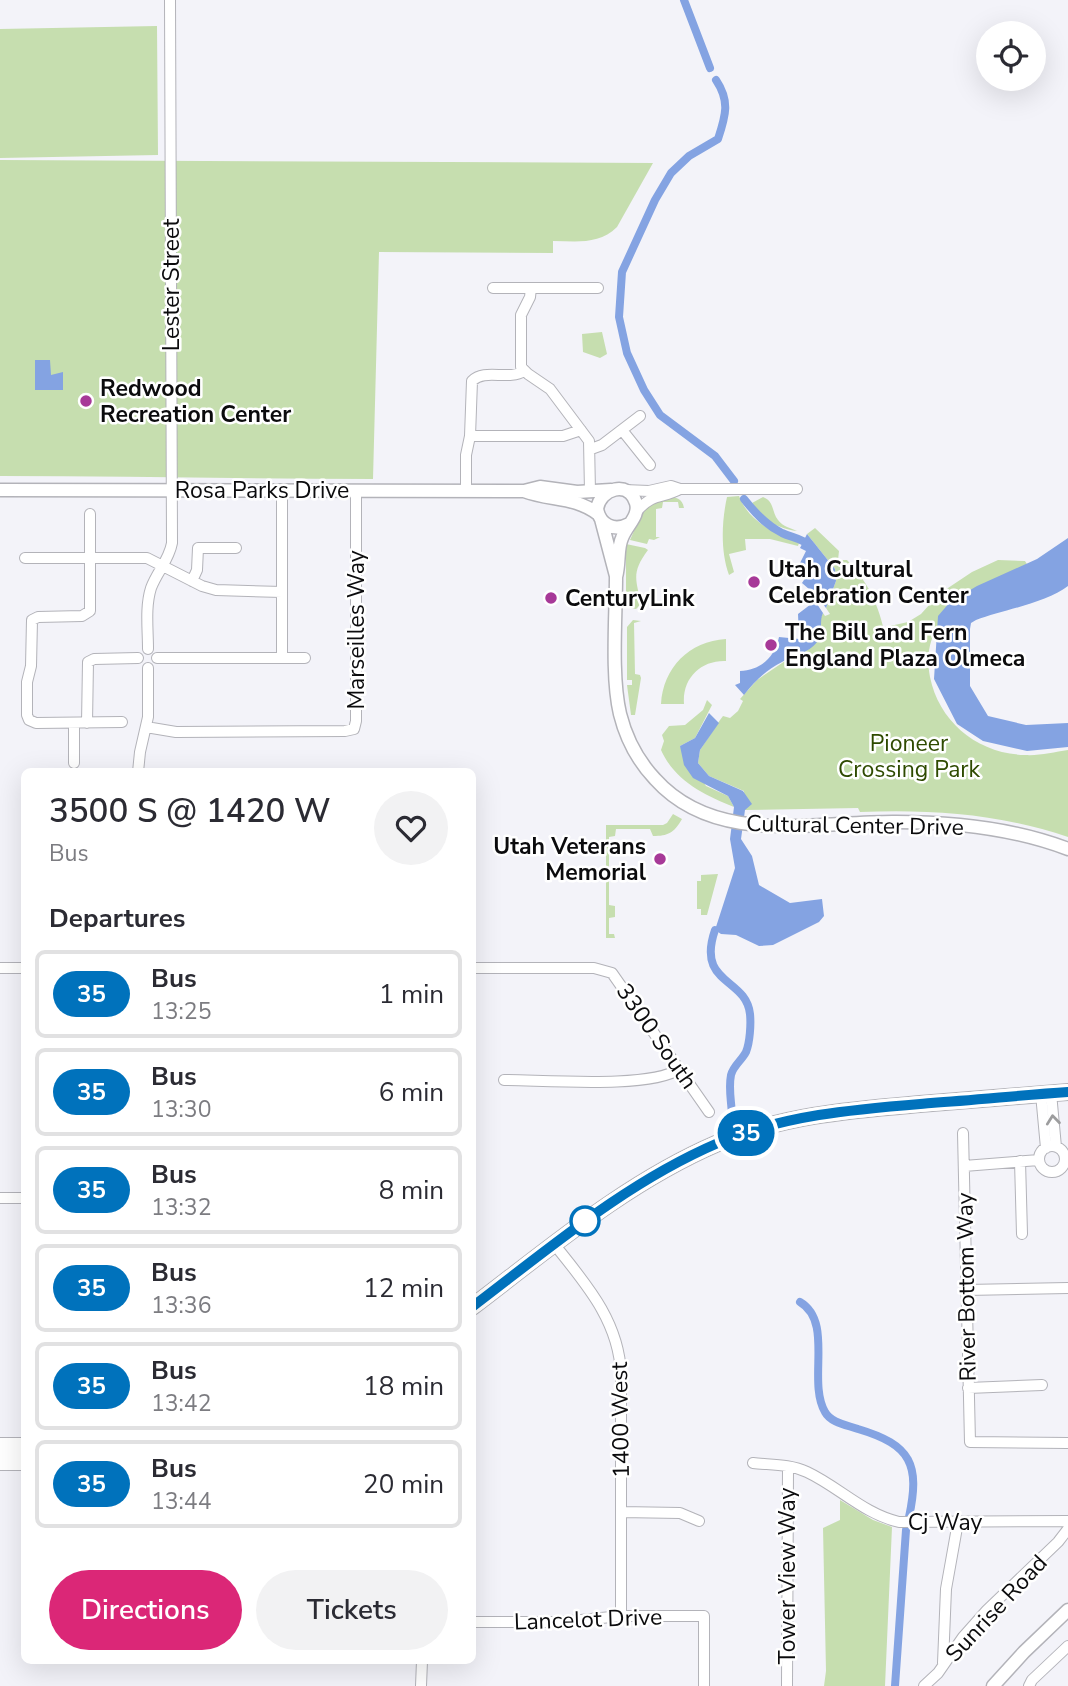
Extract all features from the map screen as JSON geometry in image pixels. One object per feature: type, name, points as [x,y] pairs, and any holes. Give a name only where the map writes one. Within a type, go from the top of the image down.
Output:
[{"type":"main road","points":[[476,1304],[623,1193],[718,1143],[789,1120],[834,1112],[1068,1092]]},
{"type":"main road","points":[[0,1446],[21,1446]]},
{"type":"main road","points":[[0,1462],[21,1462]]},
{"type":"street","name":"Lester Street","points":[[148,649],[149,593],[172,543],[170,0]]},
{"type":"street","points":[[493,288],[598,288]]},
{"type":"street","points":[[531,288],[530,297],[520,317],[521,365],[524,371],[550,390],[589,441],[590,492]]},
{"type":"street","points":[[466,491],[470,389],[474,378],[484,375],[515,375],[524,371]]},
{"type":"street","points":[[591,449],[602,445],[640,416]]},
{"type":"street","points":[[622,429],[650,465]]},
{"type":"street","points":[[470,436],[563,436],[581,430]]},
{"type":"street","name":"Rosa Parks Drive","points":[[0,490],[524,491],[540,487],[590,492],[618,489],[649,491],[665,486],[680,489],[797,489]]},
{"type":"street","points":[[618,489],[635,500],[636,511],[629,524],[614,528],[599,517],[600,499],[618,489]]},
{"type":"street","name":"Rosa Parks Drive","points":[[636,511],[652,497],[671,494],[680,489]]},
{"type":"street","points":[[282,490],[282,658]]},
{"type":"street","name":"Marseilles Way","points":[[146,727],[176,732],[354,729],[356,490]]},
{"type":"street","name":"Rosa Parks Drive","points":[[524,491],[581,503],[599,517]]},
{"type":"street","points":[[90,514],[90,609],[87,615],[38,617],[31,622],[27,712],[29,720],[36,723],[122,722]]},
{"type":"street","name":"Cultural Center Drive","points":[[599,517],[616,577],[617,690],[620,715],[632,747],[659,784],[680,801],[698,812],[738,824],[939,823],[1021,834],[1068,849]]},
{"type":"street","name":"Cultural Center Drive","points":[[616,577],[621,540],[629,524]]},
{"type":"street","points":[[192,581],[197,570],[198,548],[236,548]]},
{"type":"street","points":[[25,558],[148,558],[202,586],[224,592],[282,592]]},
{"type":"street","points":[[148,649],[154,651],[158,658],[156,664],[148,668],[142,666],[138,658],[140,653],[148,649]]},
{"type":"street","points":[[87,723],[89,661],[138,658]]},
{"type":"street","points":[[158,658],[305,658]]},
{"type":"street","points":[[138,768],[148,708],[148,668]]},
{"type":"street","points":[[74,723],[74,763]]},
{"type":"street","points":[[0,968],[21,968]]},
{"type":"street","name":"3300 South","points":[[476,968],[606,970],[616,977],[709,1112]]},
{"type":"street","points":[[504,1080],[637,1081],[669,1076],[679,1069]]},
{"type":"street","points":[[1046,1094],[1051,1147]]},
{"type":"street","name":"River Bottom Way","points":[[963,1133],[970,1442],[1068,1443]]},
{"type":"street","points":[[1051,1147],[1063,1153],[1066,1158],[1062,1166],[1055,1171],[1043,1168],[1039,1160],[1042,1151],[1051,1147]]},
{"type":"street","points":[[964,1166],[1039,1160]]},
{"type":"street","points":[[1020,1161],[1022,1234]]},
{"type":"street","points":[[0,1198],[21,1198]]},
{"type":"street","name":"1400 West","points":[[554,1244],[601,1305],[619,1351],[621,1616]]},
{"type":"street","points":[[966,1290],[1068,1288]]},
{"type":"street","points":[[968,1388],[1042,1385]]},
{"type":"street","name":"Cj Way","points":[[753,1464],[788,1466],[807,1472],[888,1520],[909,1523],[1068,1521]]},
{"type":"street","name":"Tower View Way","points":[[787,1686],[788,1466]]},
{"type":"street","points":[[621,1512],[680,1513],[699,1521]]},
{"type":"street","points":[[943,1663],[946,1589],[958,1522]]},
{"type":"street","name":"Sunrise Road","points":[[924,1686],[938,1673],[963,1637],[987,1610],[1068,1530]]},
{"type":"street","points":[[993,1686],[1068,1610]]},
{"type":"street","name":"Lancelot Drive","points":[[476,1622],[561,1622],[621,1616],[704,1616],[704,1686]]},
{"type":"street","points":[[1029,1685],[1068,1646]]},
{"type":"street","points":[[421,1686],[422,1664]]},
{"type":"green space","points":[[157,26],[158,155],[0,158],[0,29]]},
{"type":"green space","points":[[0,160],[653,163],[617,227],[603,237],[553,241],[553,253],[379,252],[373,479],[326,479],[0,476]]},
{"type":"green space","points":[[602,332],[607,354],[600,358],[583,352],[582,334]]},
{"type":"green space","points":[[739,496],[756,520],[772,531],[799,543],[798,546],[770,539],[745,539],[746,550],[729,554],[734,572],[729,575],[723,545],[724,515],[727,497]]},
{"type":"green space","points":[[663,497],[679,499],[684,508],[679,508],[678,502],[663,502],[662,508],[656,509],[656,537],[660,537],[649,539],[647,544],[630,540],[645,506]]},
{"type":"green space","points":[[763,497],[769,501],[780,522],[797,531],[777,526],[759,514],[752,503]]},
{"type":"green space","name":"Pioneer Crossing Park","points":[[815,528],[839,551],[838,560],[847,560],[866,584],[884,630],[908,622],[921,614],[939,594],[972,572],[998,560],[1025,561],[1030,569],[969,602],[942,621],[930,647],[930,677],[942,708],[963,732],[977,742],[992,749],[1025,755],[1068,750],[1068,837],[1017,823],[965,815],[913,811],[860,812],[858,808],[745,810],[744,791],[709,776],[698,763],[700,750],[720,720],[723,716],[730,718],[738,711],[743,701],[740,699],[757,680],[821,633],[821,617],[823,613],[825,616],[830,614],[826,608],[836,581],[835,569],[807,534]]},
{"type":"green space","points":[[626,544],[648,550],[637,571],[641,604],[636,609],[626,602]]},
{"type":"green space","points":[[633,620],[641,621],[634,623],[635,674],[641,678],[635,715],[631,715],[627,685],[632,685],[632,680],[627,680],[627,627]]},
{"type":"green space","points":[[726,639],[726,661],[717,661],[695,672],[686,686],[684,704],[661,704],[667,679],[680,659],[701,645]]},
{"type":"green space","points":[[707,700],[712,705],[695,738],[680,746],[706,786],[728,796],[734,807],[692,786],[674,770],[661,750],[664,741],[662,735],[669,726],[685,725],[703,710]]},
{"type":"green space","points":[[673,814],[682,819],[673,831],[667,834],[653,836],[650,829],[616,829],[615,836],[609,837],[609,905],[615,906],[615,917],[609,918],[609,934],[614,934],[615,938],[606,938],[606,825],[663,825]]},
{"type":"green space","points":[[718,874],[707,915],[701,915],[701,909],[697,909],[697,881],[701,881],[701,875]]},
{"type":"green space","points":[[840,1500],[873,1520],[892,1527],[885,1686],[824,1686],[823,1528],[840,1520]]},
{"type":"water","points":[[35,360],[50,360],[51,375],[63,372],[63,390],[35,390]]},
{"type":"water","points":[[807,534],[835,569],[836,581],[826,608],[802,583],[811,569],[800,563],[806,551],[800,548]]},
{"type":"water","points":[[1068,538],[1068,586],[1036,602],[971,623],[970,686],[988,716],[1026,725],[1068,723],[1068,747],[1027,751],[983,741],[957,724],[934,679],[938,616],[950,602],[977,586],[1037,559]]},
{"type":"water","points":[[815,601],[823,613],[820,636],[816,644],[771,669],[744,695],[735,685],[740,683],[740,671],[754,668],[766,661],[774,651],[779,637],[799,639],[798,614]]},
{"type":"water","points":[[709,713],[719,723],[700,750],[698,763],[709,776],[743,791],[752,804],[745,810],[741,839],[752,856],[759,885],[790,903],[822,899],[824,916],[819,922],[773,945],[759,946],[736,935],[721,934],[715,930],[735,868],[730,839],[734,807],[728,796],[693,778],[684,765],[680,746],[695,738]]},
{"type":"waterway","points":[[684,0],[710,68]]},
{"type":"waterway","points":[[716,80],[725,102],[718,139],[689,156],[671,173],[655,200],[622,272],[619,317],[627,353],[644,390],[660,415],[715,456],[734,481]]},
{"type":"waterway","points":[[744,499],[771,526],[812,547]]},
{"type":"waterway","points":[[715,930],[711,948],[712,961],[717,971],[747,1002],[750,1014],[747,1048],[731,1075],[732,1118]]},
{"type":"waterway","points":[[800,1302],[810,1311],[816,1323],[818,1385],[825,1412],[835,1421],[876,1435],[901,1450],[912,1471],[909,1517]]},
{"type":"waterway","points":[[895,1686],[906,1530]]},
{"type":"bus line","name":"35","points":[[476,1304],[623,1193],[684,1159],[742,1134],[789,1120],[834,1112],[1068,1092]]},
{"type":"place","name":"Redwood Recreation Center","points":[[86,401]]},
{"type":"place","name":"Utah Cultural Celebration Center","points":[[754,582]]},
{"type":"place","name":"CenturyLink","points":[[551,598]]},
{"type":"place","name":"The Bill and Fern England Plaza Olmeca","points":[[771,645]]},
{"type":"place","name":"Utah Veterans Memorial","points":[[660,859]]}]
